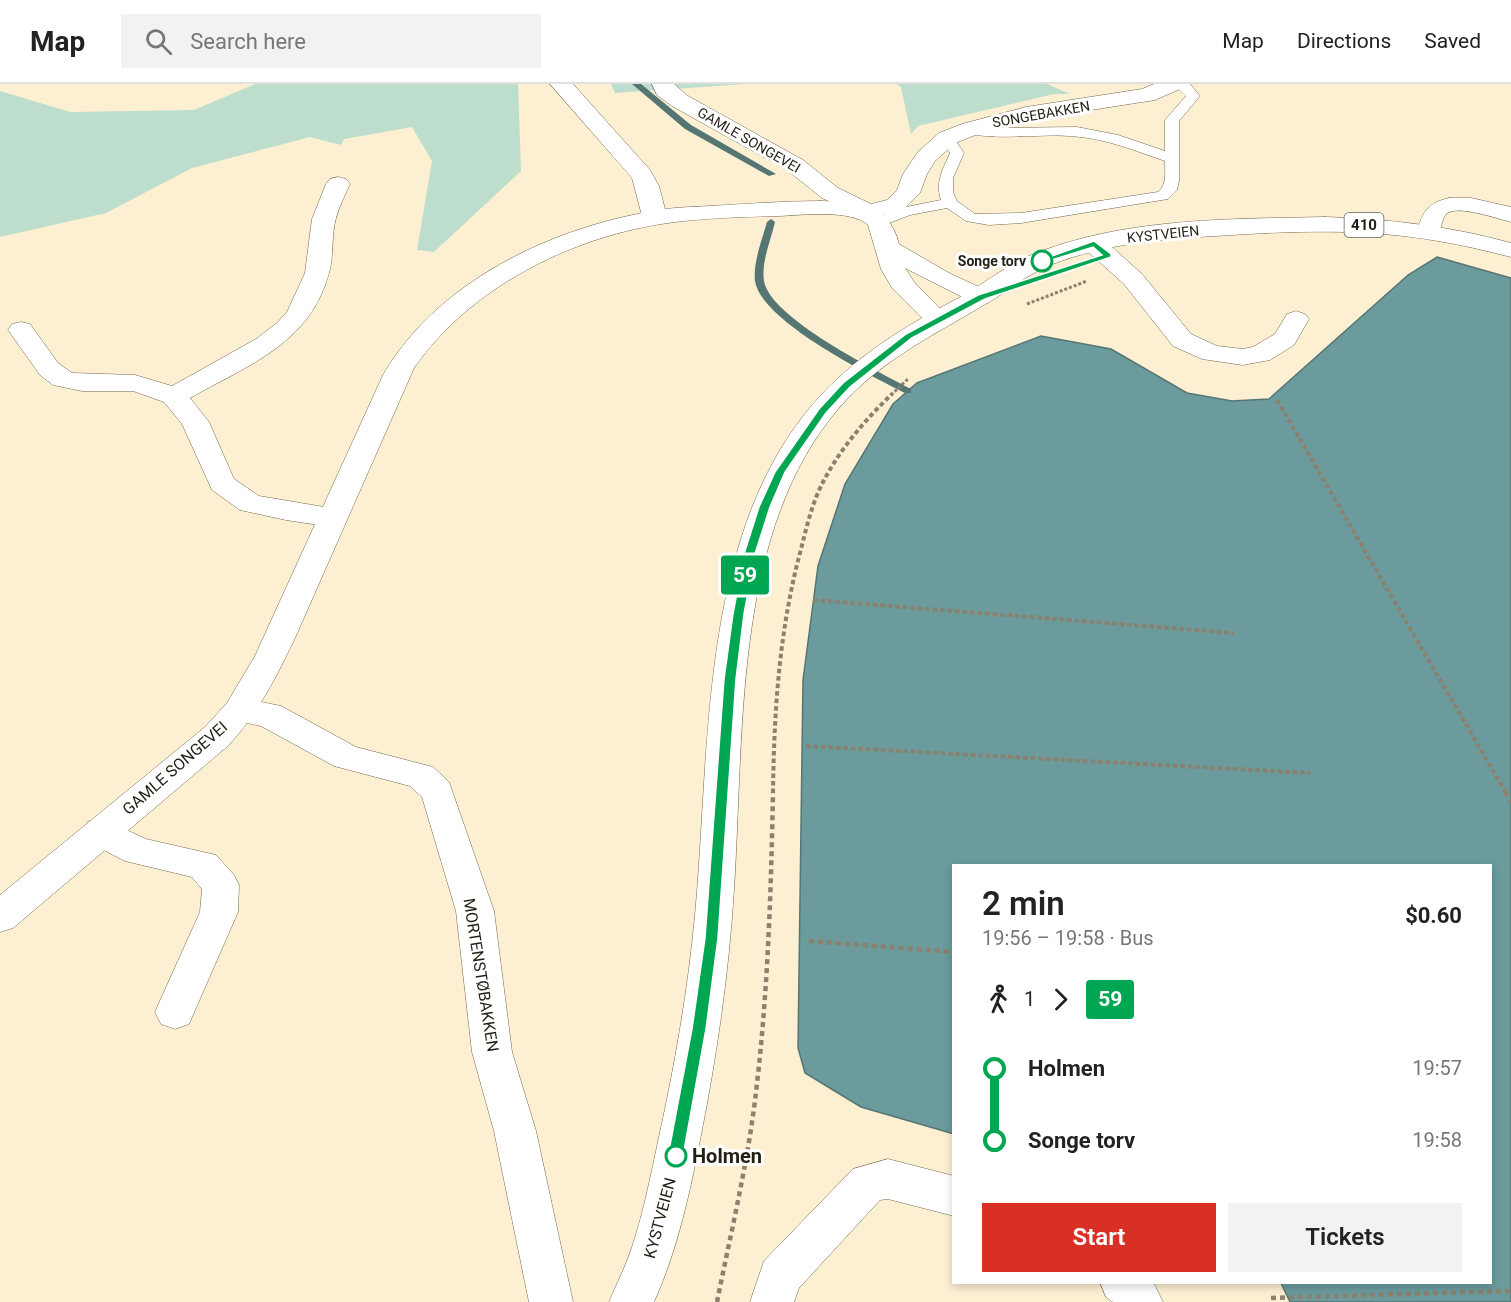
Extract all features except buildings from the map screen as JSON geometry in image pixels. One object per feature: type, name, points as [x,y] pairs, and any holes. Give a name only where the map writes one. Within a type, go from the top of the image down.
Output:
[{"type":"street","points":[[561,84],[642,175],[649,186],[651,210],[655,217]]},
{"type":"street","name":"GAMLE SONGEVEI","points":[[663,84],[665,90],[680,100],[795,165],[879,227],[940,278],[981,297]]},
{"type":"street","name":"SONGEBAKKEN","points":[[1090,84],[1109,102]]},
{"type":"street","name":"SONGEBAKKEN","points":[[879,227],[895,205],[908,193],[915,174],[926,157],[947,138],[970,129],[1026,114],[1147,95],[1172,84]]},
{"type":"street","points":[[174,396],[265,345],[286,329],[299,314],[317,273],[324,219],[338,184]]},
{"type":"street","points":[[1429,231],[1434,213],[1442,206],[1458,204],[1488,208],[1511,215]]},
{"type":"street","name":"GAMLE SONGEVEI","points":[[0,917],[217,736],[241,710],[287,623],[332,517],[403,363],[436,323],[454,306],[507,270],[547,250],[604,230],[655,217],[778,209],[848,209],[879,227]]},
{"type":"street","name":"KYSTVEIEN","points":[[640,1293],[667,1197],[699,1029],[711,938],[730,679],[743,580],[764,507],[780,472],[822,411],[846,385],[878,358],[938,319],[981,297],[1108,255],[1214,229],[1252,225],[1336,224],[1429,231],[1511,250]]},
{"type":"street","points":[[879,227],[897,277],[938,319]]},
{"type":"street","points":[[1108,255],[1182,340],[1211,353],[1243,357],[1261,354],[1285,339],[1296,319]]},
{"type":"street","points":[[21,330],[49,369],[63,379],[82,383],[135,383],[174,396],[195,422],[222,484],[250,503],[286,511],[332,517]]},
{"type":"street","name":"MORTENSTØBAKKEN","points":[[241,710],[269,715],[346,757],[421,776],[437,791],[475,911],[492,1052],[515,1131],[551,1302]]},
{"type":"street","points":[[101,832],[138,851],[203,865],[221,885],[219,912],[175,1012]]},
{"type":"street","points":[[772,1302],[780,1276],[868,1183],[888,1179],[952,1195]]},
{"type":"street","points":[[1125,1284],[1141,1302]]},
{"type":"lane","points":[[947,138],[957,153],[946,178],[950,203],[971,218],[988,220],[1021,218],[1163,196],[1170,189],[1172,120],[1192,96],[1187,88],[1180,84]]},
{"type":"lane","points":[[970,129],[989,132],[1090,133],[1170,158]]},
{"type":"lane","points":[[879,227],[906,211],[950,203]]},
{"type":"path","points":[[1020,307],[1108,255]]},
{"type":"path","points":[[717,1302],[750,1138],[762,1022],[768,944],[778,661],[790,584],[809,516],[823,484],[857,430],[917,371]]},
{"type":"path","points":[[1277,400],[1511,802]]},
{"type":"path","points":[[813,600],[1234,633]]},
{"type":"path","points":[[806,746],[1310,773]]},
{"type":"path","points":[[809,941],[952,952]]},
{"type":"path","points":[[1271,1298],[1511,1291]]},
{"type":"green space","points":[[255,84],[518,84],[521,171],[434,252],[417,250],[432,161],[412,127],[344,139],[341,145],[310,137],[192,168],[106,213],[0,237],[0,91],[70,112],[194,110]]},
{"type":"green space","points":[[611,84],[746,84],[615,93]]},
{"type":"green space","points":[[896,84],[1047,84],[1070,94],[1054,94],[918,126],[911,134],[901,87]]},
{"type":"water","points":[[1437,257],[1511,278],[1511,1302],[1290,1302],[1281,1284],[1492,1284],[1492,864],[952,864],[952,1133],[861,1107],[805,1073],[798,1048],[803,680],[818,566],[845,484],[893,404],[917,383],[1041,336],[1111,349],[1187,393],[1232,401],[1269,399],[1408,275]]},
{"type":"waterway","points":[[636,84],[688,127],[772,174]]},
{"type":"waterway","points":[[771,222],[759,274],[762,289],[771,302],[786,317],[828,346],[908,391]]},
{"type":"bus line","name":"59","points":[[676,1156],[699,1029],[711,938],[730,679],[738,614],[749,554],[764,507],[780,472],[822,411],[846,385],[878,358],[909,336],[981,297],[1108,255],[1094,244],[1042,261]]},
{"type":"place","name":"Songe torv","points":[[1042,261]]},
{"type":"place","name":"Holmen","points":[[676,1156]]}]
